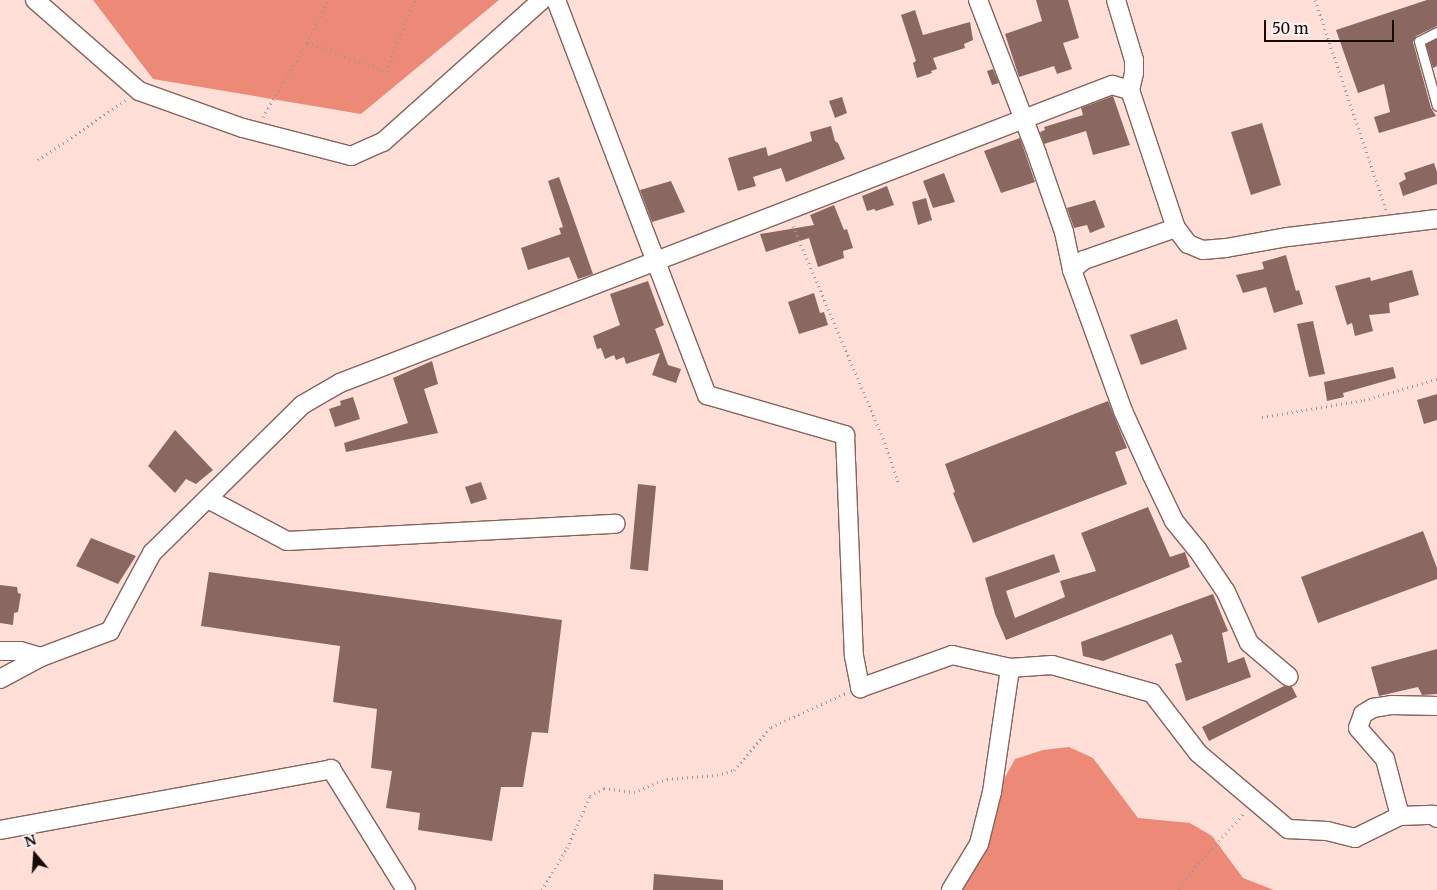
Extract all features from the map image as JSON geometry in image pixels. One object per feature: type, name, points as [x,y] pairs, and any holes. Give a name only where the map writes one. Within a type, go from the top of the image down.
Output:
[{"type":"street","points":[[35,0],[139,91],[243,128],[351,156],[383,142],[542,0]]},
{"type":"street","points":[[556,0],[707,396],[845,435],[854,656],[860,688],[952,655],[1010,668],[1052,665],[1152,693],[1198,753],[1288,829],[1328,830],[1355,838],[1400,816],[1433,815],[1437,818]]},
{"type":"street","points":[[978,0],[1024,119],[1064,232],[1072,270],[1124,411],[1170,513],[1226,592],[1249,643],[1289,677]]},
{"type":"street","points":[[1116,0],[1134,60],[1134,73],[1130,90],[1176,228],[1188,244],[1203,250],[1288,237],[1437,219]]},
{"type":"street","points":[[0,679],[41,657],[110,631],[152,553],[302,405],[340,383],[1112,85],[1130,90]]},
{"type":"street","points":[[1072,270],[1084,260],[1176,228]]},
{"type":"street","points":[[208,499],[288,541],[616,524]]},
{"type":"street","points":[[0,651],[20,651],[41,657]]},
{"type":"street","points":[[951,890],[979,844],[992,792],[1010,668]]},
{"type":"street","points":[[1400,816],[1385,759],[1358,728],[1362,714],[1373,708],[1437,706]]},
{"type":"street","points":[[0,830],[331,768],[406,890]]},
{"type":"lane","points":[[1437,32],[1419,41],[1437,106]]},
{"type":"path","points":[[243,128],[263,117],[308,42],[328,0]]},
{"type":"path","points":[[308,42],[386,71],[415,0]]},
{"type":"path","points":[[1315,0],[1391,225]]},
{"type":"path","points":[[38,160],[93,125],[139,91]]},
{"type":"path","points":[[786,211],[883,438],[899,484]]},
{"type":"path","points":[[1262,418],[1364,400],[1437,379]]},
{"type":"path","points":[[542,890],[567,848],[590,796],[604,788],[634,792],[667,779],[717,775],[734,770],[771,727],[812,707],[860,688]]},
{"type":"path","points":[[1180,890],[1182,882],[1255,801]]},
{"type":"shaded area","points":[[93,0],[499,0],[361,114],[153,79]]},
{"type":"shaded area","points":[[1069,747],[1093,758],[1138,818],[1190,823],[1212,836],[1243,878],[1274,890],[944,890],[1015,759],[1043,750]]},
{"type":"building","points":[[1036,0],[1068,0],[1079,38],[1063,43],[1072,69],[1057,74],[1054,66],[1019,77],[1005,34],[1042,21]]},
{"type":"building","points":[[1427,0],[1437,0],[1437,26],[1416,36],[1413,42],[1431,108],[1436,116],[1379,133],[1374,117],[1390,112],[1384,84],[1358,93],[1336,30]]},
{"type":"building","points":[[915,10],[923,35],[970,22],[973,40],[964,44],[965,48],[933,58],[937,69],[931,71],[932,73],[917,78],[913,63],[916,61],[901,15]]},
{"type":"building","points":[[1437,39],[1437,66],[1433,68],[1426,44]]},
{"type":"building","points":[[993,69],[999,83],[992,85],[987,71]]},
{"type":"building","points":[[1113,96],[1130,145],[1093,155],[1086,131],[1044,144],[1040,132],[1045,130],[1044,127],[1083,115],[1081,108]]},
{"type":"building","points":[[842,97],[847,113],[835,118],[829,101]]},
{"type":"building","points":[[1262,123],[1281,185],[1251,195],[1231,132]]},
{"type":"building","points":[[831,126],[835,141],[838,143],[845,159],[786,182],[781,168],[753,177],[756,186],[738,191],[728,158],[766,147],[768,156],[812,141],[810,132]]},
{"type":"building","points":[[1020,138],[1035,182],[1001,193],[984,151]]},
{"type":"building","points":[[1434,163],[1437,172],[1437,184],[1403,196],[1399,183],[1406,179],[1404,173]]},
{"type":"building","points":[[944,173],[955,202],[933,208],[923,181]]},
{"type":"building","points":[[559,177],[593,274],[578,279],[569,257],[528,270],[521,248],[561,234],[559,228],[563,227],[548,181]]},
{"type":"building","points":[[671,181],[685,212],[652,222],[640,190]]},
{"type":"building","points":[[887,186],[894,205],[876,211],[874,209],[867,211],[862,196]]},
{"type":"building","points":[[926,198],[932,220],[918,225],[912,202]]},
{"type":"building","points":[[1095,200],[1105,227],[1090,233],[1087,225],[1074,228],[1067,208]]},
{"type":"building","points":[[834,205],[844,230],[847,229],[853,248],[843,251],[844,258],[818,267],[809,238],[766,252],[760,234],[814,225],[810,215]]},
{"type":"building","points":[[1286,255],[1296,291],[1299,290],[1303,304],[1274,313],[1266,287],[1243,293],[1236,275],[1264,269],[1262,262]]},
{"type":"building","points":[[1412,270],[1419,295],[1389,303],[1390,313],[1369,315],[1373,331],[1355,336],[1352,323],[1347,325],[1335,286],[1370,277],[1371,281]]},
{"type":"building","points":[[648,281],[664,325],[655,329],[668,365],[681,369],[676,383],[652,375],[660,353],[626,364],[624,357],[616,360],[614,355],[605,359],[601,348],[597,349],[593,336],[620,325],[610,294]]},
{"type":"building","points":[[814,293],[820,313],[824,312],[828,325],[799,334],[788,302]]},
{"type":"building","points":[[1177,319],[1187,349],[1141,365],[1130,335]]},
{"type":"building","points":[[1313,321],[1325,374],[1309,377],[1297,324]]},
{"type":"building","points":[[432,361],[438,384],[424,389],[438,433],[346,452],[344,443],[408,423],[393,378]]},
{"type":"building","points":[[1393,367],[1396,378],[1343,393],[1344,397],[1327,401],[1324,382]]},
{"type":"building","points":[[1437,394],[1437,420],[1424,424],[1417,400]]},
{"type":"building","points":[[353,397],[360,419],[335,427],[329,409],[341,405],[340,401]]},
{"type":"building","points":[[1108,401],[1127,448],[1115,452],[1127,484],[973,543],[953,493],[955,492],[945,464]]},
{"type":"building","points":[[175,430],[213,470],[196,484],[186,479],[175,493],[148,466]]},
{"type":"building","points":[[481,482],[487,499],[471,504],[465,487]]},
{"type":"building","points":[[638,484],[656,486],[648,571],[630,569]]},
{"type":"building","points":[[1148,507],[1170,557],[1185,552],[1190,567],[1006,640],[995,614],[985,578],[1054,554],[1060,572],[1006,591],[1015,618],[1065,597],[1060,581],[1096,571],[1081,533]]},
{"type":"building","points":[[1423,531],[1437,568],[1437,579],[1318,623],[1301,577]]},
{"type":"building","points":[[91,538],[136,556],[118,584],[76,566]]},
{"type":"building","points":[[209,572],[562,620],[548,733],[532,732],[523,787],[501,787],[492,841],[418,830],[420,813],[386,808],[392,771],[371,768],[377,709],[333,702],[340,646],[201,626]]},
{"type":"building","points":[[0,585],[17,587],[18,593],[21,594],[18,612],[14,613],[13,625],[0,623]]},
{"type":"building","points":[[1213,594],[1228,631],[1222,633],[1228,663],[1244,657],[1251,677],[1186,701],[1175,664],[1182,662],[1172,634],[1103,661],[1083,656],[1081,642]]},
{"type":"building","points":[[1437,649],[1437,694],[1422,695],[1418,687],[1379,696],[1371,667]]},
{"type":"building","points":[[1284,686],[1292,687],[1297,697],[1209,741],[1202,727]]},
{"type":"building","points":[[654,874],[723,880],[723,890],[653,890]]}]
